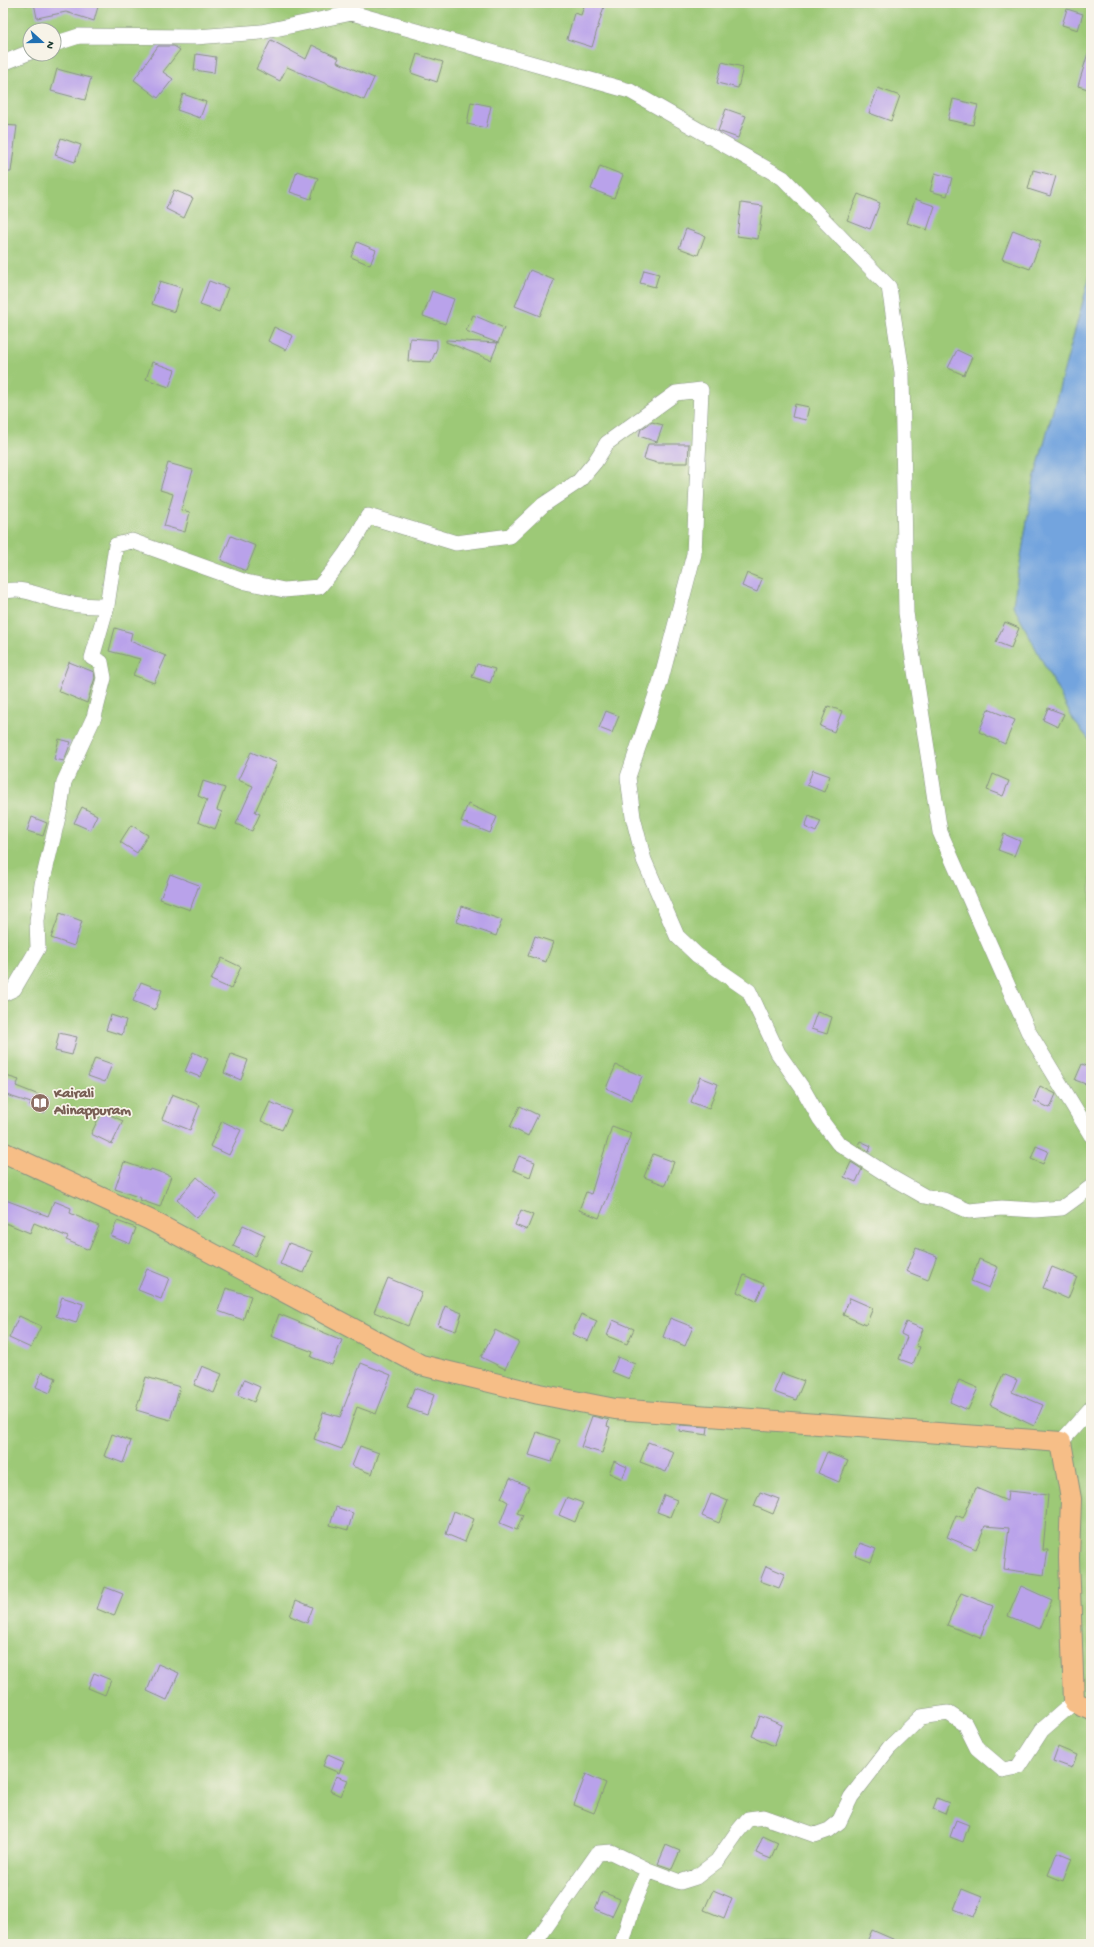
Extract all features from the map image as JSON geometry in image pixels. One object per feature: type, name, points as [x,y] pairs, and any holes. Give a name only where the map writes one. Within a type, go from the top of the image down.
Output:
[{"type":"main road","points":[[3,1152],[150,1220],[421,1364],[539,1394],[615,1409],[1061,1442],[1071,1499],[1069,1558],[1082,1705]]},
{"type":"street","points":[[62,41],[79,36],[196,37],[261,32],[352,8],[630,91],[783,178],[889,287],[902,372],[906,613],[940,832],[1028,1030],[1091,1134]]},
{"type":"street","points":[[3,63],[22,55]]},
{"type":"street","points":[[3,994],[14,989],[34,958],[38,948],[37,921],[42,884],[60,809],[64,782],[94,717],[104,678],[101,662],[92,658],[106,606],[116,545],[132,541],[246,582],[284,590],[319,587],[336,569],[353,545],[368,516],[456,543],[510,536],[543,505],[579,481],[607,443],[676,393],[701,390],[694,554],[660,683],[628,777],[633,817],[644,860],[677,936],[697,955],[749,991],[778,1053],[803,1089],[820,1119],[838,1143],[894,1179],[924,1196],[944,1200],[969,1211],[1002,1208],[1035,1210],[1062,1208],[1091,1187]]},
{"type":"street","points":[[3,592],[12,588],[63,602],[86,606],[106,606]]},
{"type":"street","points":[[1061,1442],[1091,1408]]},
{"type":"street","points":[[534,1944],[598,1853],[611,1852],[648,1870],[680,1882],[696,1877],[717,1861],[748,1819],[764,1817],[816,1835],[829,1830],[839,1822],[851,1797],[889,1748],[921,1716],[948,1713],[965,1724],[977,1748],[1003,1770],[1018,1767],[1042,1730],[1082,1705]]},
{"type":"street","points":[[622,1944],[633,1906],[648,1870]]},
{"type":"green space","points":[[3,3],[1091,3],[1091,272],[1034,480],[1013,605],[1074,721],[1091,742],[1091,1944],[3,1944]]},
{"type":"water","points":[[1091,272],[1091,742],[1074,721],[1013,605],[1034,480]]},
{"type":"building","points":[[34,3],[99,3],[94,21],[66,12],[37,18]]},
{"type":"building","points":[[585,3],[605,3],[592,47],[567,39],[574,13],[581,15]]},
{"type":"building","points":[[1067,9],[1083,14],[1078,30],[1062,25]]},
{"type":"building","points":[[271,40],[306,59],[312,45],[339,58],[337,62],[374,78],[364,100],[287,67],[280,81],[256,69]]},
{"type":"building","points":[[158,46],[174,46],[180,50],[163,72],[173,79],[158,98],[134,80]]},
{"type":"building","points":[[1088,53],[1091,54],[1091,90],[1078,86]]},
{"type":"building","points":[[196,54],[216,57],[214,73],[194,70]]},
{"type":"building","points":[[417,54],[443,62],[437,82],[411,73]]},
{"type":"building","points":[[722,62],[743,67],[738,88],[717,83]]},
{"type":"building","points":[[57,69],[91,78],[85,100],[51,91]]},
{"type":"building","points":[[878,88],[900,96],[891,121],[869,113]]},
{"type":"building","points":[[183,94],[206,102],[200,118],[177,110]]},
{"type":"building","points":[[953,99],[978,105],[973,125],[948,120]]},
{"type":"building","points":[[471,102],[491,106],[486,128],[467,124]]},
{"type":"building","points":[[726,109],[746,116],[738,138],[718,131]]},
{"type":"building","points":[[3,125],[17,126],[11,172],[3,172]]},
{"type":"building","points":[[61,138],[81,145],[75,162],[55,155]]},
{"type":"building","points":[[600,166],[623,175],[614,198],[591,189]]},
{"type":"building","points":[[1033,170],[1056,176],[1050,196],[1028,189]]},
{"type":"building","points":[[297,171],[318,178],[311,199],[290,192]]},
{"type":"building","points":[[935,173],[952,178],[947,196],[930,191]]},
{"type":"building","points":[[174,190],[193,198],[184,218],[166,209]]},
{"type":"building","points":[[858,194],[880,203],[870,229],[847,220]]},
{"type":"building","points":[[915,199],[935,206],[927,230],[907,223]]},
{"type":"building","points":[[741,203],[763,206],[758,239],[737,236]]},
{"type":"building","points":[[686,229],[705,236],[698,255],[679,248]]},
{"type":"building","points":[[1013,230],[1041,241],[1030,269],[1002,259]]},
{"type":"building","points":[[357,242],[376,250],[370,265],[351,257]]},
{"type":"building","points":[[530,270],[554,280],[540,316],[515,306]]},
{"type":"building","points":[[644,270],[659,274],[655,287],[640,283]]},
{"type":"building","points":[[160,281],[182,288],[174,312],[152,304]]},
{"type":"building","points":[[209,281],[228,288],[219,312],[200,305]]},
{"type":"building","points":[[432,291],[454,299],[445,324],[423,316]]},
{"type":"building","points":[[473,315],[504,328],[498,343],[466,331]]},
{"type":"building","points":[[274,327],[293,336],[286,350],[268,341]]},
{"type":"building","points":[[410,338],[437,340],[437,348],[431,362],[408,361]]},
{"type":"building","points":[[446,340],[498,343],[491,360],[446,342]]},
{"type":"building","points":[[957,350],[972,357],[964,375],[948,368]]},
{"type":"building","points":[[152,362],[175,370],[169,387],[146,379]]},
{"type":"building","points":[[795,404],[809,407],[806,420],[792,417]]},
{"type":"building","points":[[652,422],[663,425],[657,442],[639,436],[641,429]]},
{"type":"building","points":[[648,444],[689,444],[688,463],[657,463],[644,459]]},
{"type":"building","points":[[168,463],[193,470],[181,510],[190,512],[185,532],[164,526],[173,494],[160,490]]},
{"type":"building","points":[[231,536],[256,546],[246,571],[221,560]]},
{"type":"building","points":[[747,573],[762,579],[757,592],[742,586]]},
{"type":"building","points":[[1005,622],[1019,628],[1011,648],[996,642]]},
{"type":"building","points":[[115,628],[132,633],[130,641],[166,656],[154,683],[133,675],[140,659],[109,651]]},
{"type":"building","points":[[69,662],[94,672],[95,678],[87,703],[58,691]]},
{"type":"building","points":[[477,664],[495,669],[490,683],[472,677]]},
{"type":"building","points":[[828,706],[842,711],[834,732],[820,726]]},
{"type":"building","points":[[1048,708],[1064,714],[1058,727],[1043,720]]},
{"type":"building","points":[[988,709],[1015,720],[1005,744],[979,732]]},
{"type":"building","points":[[606,711],[619,716],[612,733],[599,728]]},
{"type":"building","points":[[59,739],[71,742],[64,761],[54,759]]},
{"type":"building","points":[[251,752],[277,763],[255,812],[260,814],[252,831],[236,824],[253,786],[238,780]]},
{"type":"building","points":[[813,770],[830,776],[824,792],[807,785]]},
{"type":"building","points":[[993,774],[1009,781],[1003,796],[987,790]]},
{"type":"building","points":[[203,781],[225,788],[217,810],[222,812],[215,829],[198,822],[207,800],[198,796]]},
{"type":"building","points":[[468,804],[497,817],[490,833],[461,821]]},
{"type":"building","points":[[82,807],[97,815],[90,830],[74,823]]},
{"type":"building","points":[[809,816],[821,821],[816,832],[805,827]]},
{"type":"building","points":[[32,817],[47,823],[43,836],[27,831]]},
{"type":"building","points":[[131,825],[148,835],[137,853],[120,842]]},
{"type":"building","points":[[1004,834],[1020,841],[1014,856],[998,850]]},
{"type":"building","points":[[170,874],[199,885],[190,910],[160,899]]},
{"type":"building","points":[[462,906],[502,920],[496,936],[457,922]]},
{"type":"building","points":[[60,913],[82,921],[74,946],[51,938]]},
{"type":"building","points":[[535,936],[553,942],[546,962],[528,956]]},
{"type":"building","points":[[222,958],[241,967],[231,989],[211,980]]},
{"type":"building","points":[[141,982],[162,990],[155,1010],[133,1001]]},
{"type":"building","points":[[817,1012],[832,1017],[827,1034],[811,1029]]},
{"type":"building","points":[[111,1015],[126,1020],[122,1035],[106,1030]]},
{"type":"building","points":[[59,1033],[77,1037],[72,1055],[55,1051]]},
{"type":"building","points":[[193,1052],[208,1059],[200,1077],[185,1071]]},
{"type":"building","points":[[231,1054],[248,1060],[241,1080],[224,1073]]},
{"type":"building","points":[[95,1058],[112,1064],[105,1082],[88,1076]]},
{"type":"building","points":[[1082,1064],[1091,1068],[1091,1086],[1075,1080]]},
{"type":"building","points":[[616,1065],[642,1076],[632,1100],[606,1088]]},
{"type":"building","points":[[3,1075],[19,1080],[16,1086],[49,1099],[44,1113],[30,1106],[31,1103],[3,1094]]},
{"type":"building","points":[[700,1077],[718,1084],[709,1109],[691,1102]]},
{"type":"building","points":[[1040,1086],[1056,1094],[1050,1108],[1034,1101]]},
{"type":"building","points":[[172,1094],[200,1105],[190,1130],[162,1119]]},
{"type":"building","points":[[270,1102],[291,1111],[282,1130],[261,1121]]},
{"type":"building","points":[[520,1106],[538,1115],[528,1136],[510,1127]]},
{"type":"building","points":[[102,1111],[123,1121],[112,1144],[91,1134]]},
{"type":"building","points":[[222,1121],[241,1130],[229,1155],[210,1146]]},
{"type":"building","points":[[612,1126],[631,1133],[599,1218],[579,1210],[586,1192],[591,1194]]},
{"type":"building","points":[[860,1141],[871,1146],[869,1152],[858,1145]]},
{"type":"building","points":[[1036,1146],[1048,1151],[1043,1164],[1031,1159]]},
{"type":"building","points":[[653,1154],[674,1162],[665,1185],[644,1177]]},
{"type":"building","points":[[519,1156],[535,1162],[530,1177],[513,1170]]},
{"type":"building","points":[[124,1162],[150,1171],[151,1169],[171,1176],[160,1207],[140,1200],[141,1198],[115,1189]]},
{"type":"building","points":[[851,1162],[862,1169],[856,1182],[844,1177]]},
{"type":"building","points":[[197,1177],[217,1195],[197,1218],[177,1200]]},
{"type":"building","points":[[3,1199],[48,1216],[54,1201],[71,1208],[70,1213],[99,1226],[89,1250],[66,1240],[68,1237],[34,1223],[30,1233],[3,1222]]},
{"type":"building","points":[[521,1210],[533,1215],[527,1230],[515,1225]]},
{"type":"building","points":[[117,1221],[136,1228],[130,1244],[111,1236]]},
{"type":"building","points":[[243,1225],[265,1235],[255,1256],[233,1246]]},
{"type":"building","points":[[289,1243],[313,1252],[304,1273],[280,1264]]},
{"type":"building","points":[[916,1248],[937,1256],[928,1280],[906,1271]]},
{"type":"building","points":[[979,1259],[998,1267],[989,1288],[971,1281]]},
{"type":"building","points":[[1052,1267],[1077,1277],[1068,1299],[1043,1288]]},
{"type":"building","points":[[147,1269],[169,1278],[161,1299],[138,1290]]},
{"type":"building","points":[[744,1275],[764,1284],[756,1301],[737,1292]]},
{"type":"building","points":[[388,1278],[422,1292],[408,1326],[374,1312]]},
{"type":"building","points":[[226,1288],[251,1296],[243,1320],[218,1311]]},
{"type":"building","points":[[62,1297],[83,1304],[76,1323],[56,1316]]},
{"type":"building","points":[[850,1298],[873,1308],[866,1325],[843,1315]]},
{"type":"building","points":[[445,1306],[462,1313],[456,1331],[438,1325]]},
{"type":"building","points":[[279,1314],[342,1340],[332,1365],[311,1357],[313,1352],[271,1336]]},
{"type":"building","points":[[581,1314],[597,1321],[588,1341],[572,1334]]},
{"type":"building","points":[[19,1316],[41,1326],[31,1348],[9,1338]]},
{"type":"building","points":[[670,1318],[693,1327],[685,1346],[663,1337]]},
{"type":"building","points":[[613,1320],[634,1329],[627,1344],[607,1336]]},
{"type":"building","points":[[906,1322],[923,1329],[916,1346],[920,1347],[913,1364],[899,1359],[907,1337],[901,1334]]},
{"type":"building","points":[[495,1330],[519,1342],[505,1369],[481,1357]]},
{"type":"building","points":[[618,1357],[635,1364],[629,1379],[612,1372]]},
{"type":"building","points":[[361,1363],[391,1375],[376,1414],[357,1407],[342,1449],[314,1439],[323,1412],[340,1417]]},
{"type":"building","points":[[202,1366],[222,1374],[214,1393],[194,1385]]},
{"type":"building","points":[[42,1372],[56,1378],[50,1393],[36,1387]]},
{"type":"building","points":[[782,1373],[804,1381],[796,1400],[774,1392]]},
{"type":"building","points":[[1003,1374],[1017,1380],[1012,1392],[1043,1405],[1034,1426],[990,1405]]},
{"type":"building","points":[[146,1377],[180,1387],[170,1420],[136,1410]]},
{"type":"building","points":[[244,1380],[260,1387],[254,1402],[238,1395]]},
{"type":"building","points":[[959,1380],[978,1388],[968,1410],[950,1402]]},
{"type":"building","points":[[414,1388],[434,1395],[427,1415],[407,1408]]},
{"type":"building","points":[[592,1416],[609,1420],[607,1426],[610,1427],[602,1453],[581,1447]]},
{"type":"building","points":[[680,1425],[708,1427],[707,1435],[679,1431]]},
{"type":"building","points":[[537,1432],[560,1440],[552,1462],[529,1455]]},
{"type":"building","points":[[112,1434],[131,1441],[123,1463],[104,1456]]},
{"type":"building","points":[[648,1442],[674,1452],[666,1472],[640,1462]]},
{"type":"building","points":[[360,1446],[379,1453],[372,1474],[352,1466]]},
{"type":"building","points":[[827,1452],[848,1461],[839,1482],[818,1473]]},
{"type":"building","points":[[614,1461],[627,1467],[622,1479],[609,1473]]},
{"type":"building","points":[[510,1478],[529,1487],[517,1513],[523,1515],[517,1530],[500,1523],[508,1502],[501,1498]]},
{"type":"building","points":[[976,1488],[1007,1501],[1008,1491],[1048,1495],[1043,1550],[1048,1550],[1044,1575],[1004,1569],[1009,1528],[985,1526],[976,1549],[947,1537],[956,1515],[963,1518]]},
{"type":"building","points":[[760,1492],[779,1499],[773,1514],[754,1506]]},
{"type":"building","points":[[711,1494],[728,1501],[719,1523],[702,1516]]},
{"type":"building","points":[[664,1495],[677,1500],[670,1517],[657,1512]]},
{"type":"building","points":[[567,1497],[583,1503],[575,1522],[559,1515]]},
{"type":"building","points":[[336,1507],[353,1513],[348,1530],[330,1525]]},
{"type":"building","points":[[454,1511],[474,1519],[465,1542],[446,1534]]},
{"type":"building","points":[[860,1543],[876,1549],[871,1562],[855,1556]]},
{"type":"building","points":[[766,1566],[785,1574],[779,1588],[760,1581]]},
{"type":"building","points":[[1021,1586],[1052,1600],[1040,1629],[1008,1616]]},
{"type":"building","points":[[105,1587],[123,1594],[114,1616],[97,1609]]},
{"type":"building","points":[[961,1593],[993,1606],[980,1638],[947,1625]]},
{"type":"building","points":[[296,1600],[313,1607],[307,1623],[290,1616]]},
{"type":"building","points":[[158,1664],[179,1673],[167,1700],[147,1691]]},
{"type":"building","points":[[94,1673],[111,1680],[105,1695],[88,1688]]},
{"type":"building","points":[[760,1716],[782,1725],[774,1746],[752,1736]]},
{"type":"building","points":[[1058,1747],[1077,1755],[1072,1768],[1053,1761]]},
{"type":"building","points":[[328,1754],[344,1761],[339,1773],[323,1766]]},
{"type":"building","points":[[586,1774],[606,1783],[594,1813],[574,1805]]},
{"type":"building","points":[[336,1776],[348,1780],[341,1796],[330,1791]]},
{"type":"building","points":[[937,1798],[949,1803],[945,1814],[933,1809]]},
{"type":"building","points":[[956,1820],[969,1825],[963,1842],[950,1837]]},
{"type":"building","points":[[763,1836],[778,1843],[771,1859],[756,1853]]},
{"type":"building","points":[[666,1845],[680,1851],[672,1869],[658,1864]]},
{"type":"building","points":[[1057,1852],[1072,1858],[1063,1881],[1048,1875]]},
{"type":"building","points":[[962,1889],[982,1897],[974,1917],[954,1909]]},
{"type":"building","points":[[713,1890],[732,1898],[724,1918],[704,1910]]},
{"type":"building","points":[[602,1892],[620,1899],[612,1916],[595,1909]]},
{"type":"building","points":[[872,1930],[904,1944],[866,1944]]},
{"type":"place","name":"Kairali Alinappuram","points":[[40,1103]]}]
